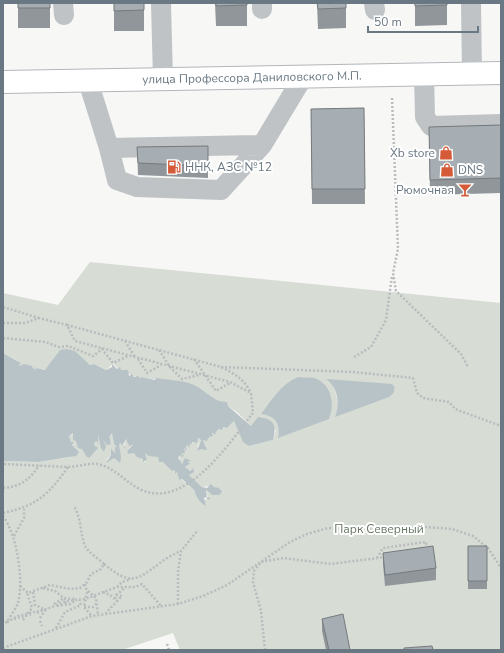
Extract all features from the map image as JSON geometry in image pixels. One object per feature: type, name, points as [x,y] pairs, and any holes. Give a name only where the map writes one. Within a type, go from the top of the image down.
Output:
[{"type":"main road","name":"улица Профессора Даниловского М.П.","points":[[3,82],[501,73]]},
{"type":"lane","points":[[161,3],[163,80]]},
{"type":"lane","points":[[471,3],[472,74]]},
{"type":"lane","points":[[424,75],[425,118],[431,126],[501,124]]},
{"type":"lane","points":[[88,81],[109,148],[117,180],[138,187],[221,190],[262,145],[303,77]]},
{"type":"lane","points":[[109,148],[262,145]]},
{"type":"path","points":[[354,357],[371,347],[386,320],[398,249],[392,98]]},
{"type":"path","points":[[393,274],[396,291],[461,354],[468,367]]},
{"type":"path","points":[[3,307],[39,318],[221,366],[353,372],[413,378],[417,393],[423,398],[449,402],[455,409],[501,426]]},
{"type":"path","points":[[3,323],[25,323],[39,318]]},
{"type":"path","points":[[67,325],[75,342],[230,382],[251,393]]},
{"type":"path","points":[[3,338],[38,341],[59,347],[68,346],[93,356],[102,349]]},
{"type":"path","points":[[125,341],[147,373],[162,365]]},
{"type":"path","points":[[102,349],[113,363],[128,356]]},
{"type":"path","points":[[159,350],[170,367],[182,379],[199,374]]},
{"type":"path","points":[[194,359],[216,391],[230,382]]},
{"type":"path","points":[[3,464],[68,467],[96,464],[110,468],[131,484],[144,491],[168,492],[184,486],[207,470],[253,413],[251,393],[246,383],[236,374],[221,366]]},
{"type":"path","points":[[3,488],[21,484],[35,472],[39,465]]},
{"type":"path","points":[[3,513],[24,509],[40,500],[57,484],[68,467]]},
{"type":"path","points":[[74,506],[78,513],[79,526],[86,547],[104,564],[118,574],[132,579]]},
{"type":"path","points":[[14,537],[24,518],[24,509]]},
{"type":"path","points":[[3,516],[9,524],[14,537],[20,586],[17,604],[8,621]]},
{"type":"path","points":[[3,648],[92,616],[178,604],[203,596],[227,584],[306,534],[328,528],[358,530],[427,527],[452,529],[473,536],[488,548],[501,568]]},
{"type":"path","points":[[117,587],[122,582],[140,578],[160,562],[181,551],[198,530]]},
{"type":"path","points":[[377,558],[383,548],[426,542],[427,552],[420,553]]},
{"type":"path","points":[[178,604],[178,572],[181,551]]},
{"type":"path","points":[[265,650],[261,611],[253,582],[254,571],[261,562],[283,558],[331,564],[391,556]]},
{"type":"path","points":[[80,588],[85,584],[91,574],[101,569],[104,564]]},
{"type":"path","points":[[85,584],[87,590],[84,607],[92,616]]},
{"type":"path","points":[[37,614],[67,599],[85,599],[117,587],[135,587],[142,584],[161,606]]},
{"type":"path","points":[[27,592],[33,592],[50,585],[70,590],[80,588],[110,595],[116,600]]},
{"type":"path","points":[[20,586],[27,592],[36,606]]},
{"type":"path","points":[[116,595],[126,587]]},
{"type":"path","points":[[40,588],[55,591],[62,602],[70,604],[78,600]]},
{"type":"path","points":[[87,590],[94,596],[98,615]]},
{"type":"path","points":[[3,622],[25,616],[30,613],[32,608],[33,592]]},
{"type":"path","points":[[116,595],[116,600]]},
{"type":"path","points":[[105,614],[116,600],[122,596],[116,595]]},
{"type":"path","points":[[62,602],[67,599]]},
{"type":"path","points":[[67,599],[70,604]]},
{"type":"path","points":[[78,600],[81,605],[78,608]]},
{"type":"path","points":[[84,607],[93,607],[96,604]]},
{"type":"path","points":[[31,606],[46,609]]},
{"type":"path","points":[[56,628],[65,612],[78,608],[86,610]]},
{"type":"path","points":[[8,621],[46,609]]},
{"type":"path","points":[[42,626],[40,620],[46,609]]},
{"type":"path","points":[[23,620],[25,616]]},
{"type":"path","points":[[167,644],[169,650]]},
{"type":"green space","name":"Парк Северный","points":[[90,262],[501,303],[501,650],[180,650],[173,633],[122,650],[3,650],[3,461],[39,462],[72,457],[76,450],[71,445],[74,444],[71,442],[69,436],[74,433],[76,441],[85,452],[92,453],[96,450],[94,443],[98,442],[98,434],[100,443],[104,444],[104,440],[107,444],[111,444],[109,437],[112,433],[114,443],[117,447],[115,453],[111,448],[111,455],[106,460],[114,458],[119,462],[120,443],[124,447],[126,438],[129,446],[133,445],[127,451],[128,454],[134,453],[143,459],[143,462],[146,462],[145,452],[158,457],[177,471],[179,480],[181,479],[194,490],[201,503],[206,506],[204,501],[208,497],[206,490],[210,494],[216,488],[209,486],[202,487],[189,475],[192,469],[189,471],[185,467],[189,465],[189,460],[186,460],[182,464],[180,458],[178,457],[184,452],[184,448],[187,450],[186,446],[191,442],[194,443],[197,438],[201,440],[197,447],[204,449],[206,447],[203,440],[223,427],[227,428],[234,421],[242,439],[249,446],[273,440],[276,430],[251,426],[238,413],[228,406],[227,403],[216,400],[185,383],[142,377],[140,378],[122,371],[113,364],[106,370],[94,364],[90,365],[74,351],[60,350],[47,370],[37,368],[34,370],[18,365],[18,361],[3,353],[3,293],[58,305]],"holes":[[[332,383],[395,389],[392,395],[336,416],[338,403]],[[331,396],[331,413],[278,437],[278,424],[268,414]]]},
{"type":"shaded area","points":[[67,349],[75,351],[90,365],[94,364],[106,370],[112,367],[112,364],[117,369],[120,367],[121,370],[128,370],[129,376],[132,374],[134,377],[138,376],[140,378],[142,377],[155,380],[156,378],[172,380],[194,385],[215,399],[227,402],[228,406],[251,426],[258,417],[271,421],[275,430],[273,440],[249,446],[243,442],[234,421],[227,428],[223,427],[222,430],[219,429],[215,433],[217,435],[212,433],[213,436],[209,437],[207,441],[203,440],[207,450],[201,449],[197,451],[201,440],[198,438],[197,443],[192,442],[191,445],[190,443],[189,448],[188,445],[186,446],[187,451],[184,448],[185,453],[181,454],[184,456],[182,457],[181,455],[178,457],[182,464],[185,458],[191,461],[188,462],[190,464],[185,467],[190,471],[193,468],[194,472],[189,475],[202,487],[207,488],[211,484],[214,487],[219,488],[222,492],[219,495],[212,495],[206,490],[207,497],[210,498],[209,500],[206,497],[204,498],[206,506],[200,502],[194,490],[182,479],[179,480],[177,472],[175,474],[175,470],[172,471],[163,462],[159,462],[158,457],[149,456],[145,453],[147,460],[143,462],[143,459],[137,457],[134,453],[128,454],[127,451],[133,445],[129,446],[126,439],[123,445],[126,449],[120,443],[120,463],[114,458],[106,463],[111,455],[111,448],[115,453],[115,447],[117,447],[114,444],[112,433],[109,437],[111,444],[107,445],[103,440],[106,446],[104,452],[101,448],[98,435],[98,444],[96,441],[94,445],[98,448],[89,458],[82,449],[78,448],[76,441],[73,440],[73,433],[69,436],[71,442],[74,442],[72,445],[79,452],[76,456],[39,462],[3,461],[3,353],[21,363],[19,365],[20,366],[24,364],[32,366],[33,369],[35,367],[34,370],[37,368],[45,370],[60,350]]},
{"type":"shaded area","points":[[298,377],[314,378],[325,385],[332,401],[331,413],[329,419],[278,438],[279,428],[276,421],[270,416],[261,414],[282,388]]},
{"type":"shaded area","points":[[326,379],[392,384],[395,389],[389,397],[335,417],[337,412],[337,396],[333,386]]},
{"type":"building","points":[[18,3],[50,3],[50,8],[18,8]]},
{"type":"building","points":[[114,3],[144,3],[144,10],[114,11]]},
{"type":"building","points":[[216,3],[247,3],[247,5],[216,6]]},
{"type":"building","points":[[317,3],[346,3],[346,8],[318,9]]},
{"type":"building","points":[[415,3],[447,3],[447,5],[415,6]]},
{"type":"building","points":[[364,108],[365,189],[312,189],[311,109]]},
{"type":"building","points":[[501,125],[501,178],[430,180],[429,127]]},
{"type":"building","points":[[208,146],[208,166],[138,163],[137,147]]},
{"type":"building","points":[[433,546],[436,568],[385,575],[383,553]]},
{"type":"building","points":[[468,546],[487,546],[487,581],[468,581]]},
{"type":"building","points":[[343,614],[350,650],[329,650],[322,619]]},
{"type":"building","points":[[432,646],[433,650],[404,650],[404,648]]},
{"type":"place","name":"Xb store","points":[[446,153]]},
{"type":"place","name":"ННК, АЗС №12","points":[[174,167]]},
{"type":"place","name":"DNS","points":[[447,170]]},
{"type":"place","name":"Рюмочная","points":[[465,190]]}]
